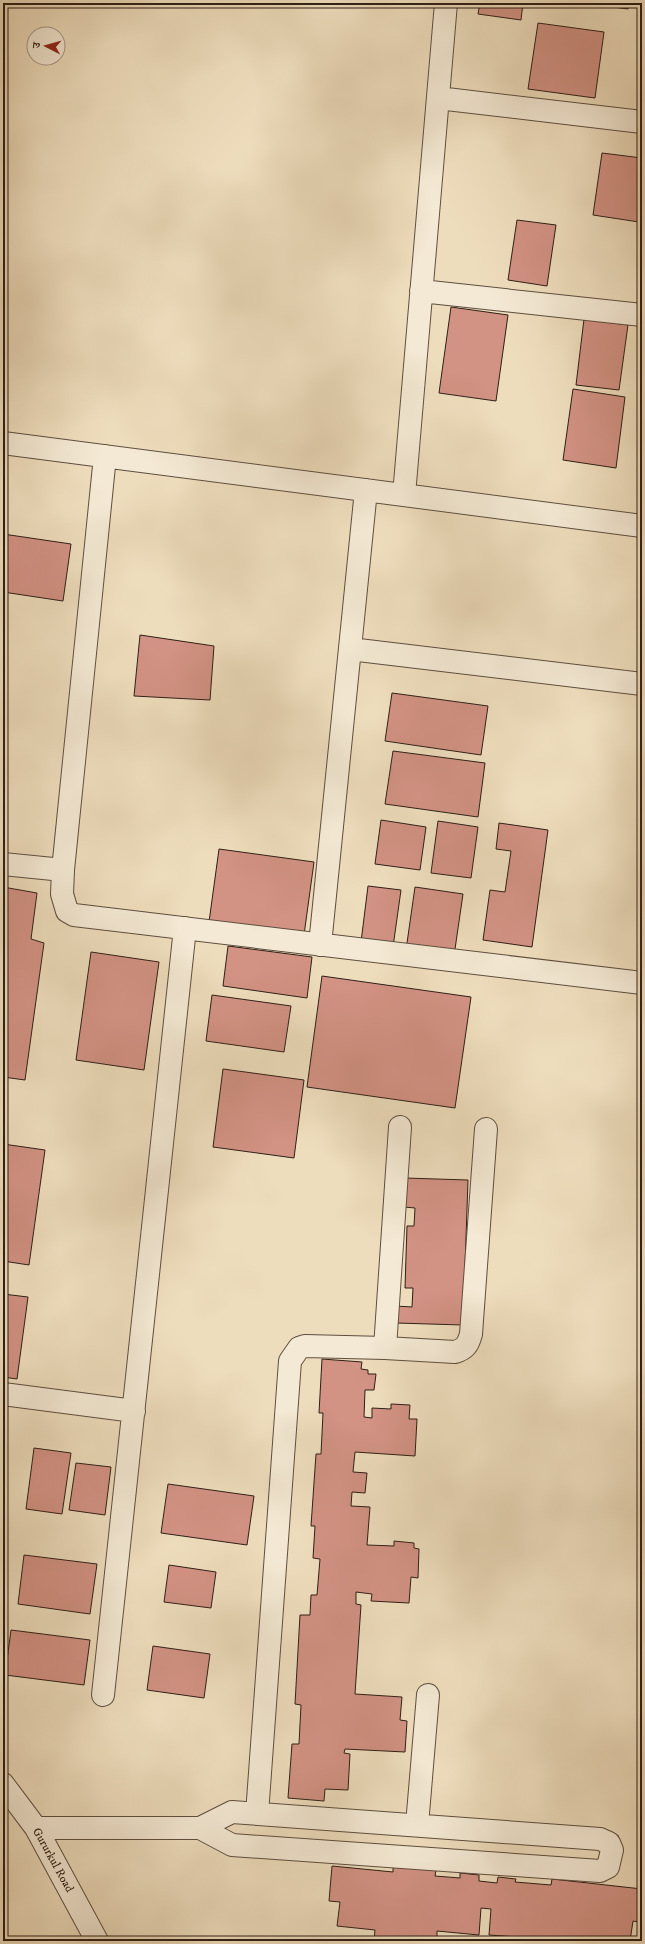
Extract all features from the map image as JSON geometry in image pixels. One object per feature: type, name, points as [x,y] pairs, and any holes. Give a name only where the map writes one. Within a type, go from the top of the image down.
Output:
[{"type":"street","points":[[404,495],[446,3]]},
{"type":"street","points":[[438,98],[642,122]]},
{"type":"street","points":[[422,291],[642,315]]},
{"type":"street","points":[[3,443],[642,526]]},
{"type":"street","points":[[105,456],[63,870],[63,902],[67,911],[74,915],[642,983]]},
{"type":"street","points":[[320,945],[366,490]]},
{"type":"street","points":[[350,649],[642,684]]},
{"type":"street","points":[[3,864],[63,870]]},
{"type":"street","points":[[103,1694],[185,928]]},
{"type":"street","points":[[385,1348],[400,1127]]},
{"type":"street","points":[[257,1814],[290,1361],[299,1348],[305,1346],[455,1352],[463,1350],[469,1343],[471,1334],[486,1129]]},
{"type":"street","points":[[3,1394],[134,1411]]},
{"type":"street","points":[[417,1825],[428,1695]]},
{"type":"street","name":"Gururkul Road","points":[[3,1784],[36,1828],[97,1941]]},
{"type":"street","points":[[36,1828],[200,1828],[232,1812],[600,1839],[609,1843],[612,1850],[608,1867],[600,1870],[232,1845],[200,1828]]},
{"type":"building","points":[[480,3],[523,3],[521,20],[478,14]]},
{"type":"building","points":[[583,3],[629,3],[628,9]]},
{"type":"building","points":[[538,23],[604,32],[595,98],[528,89]]},
{"type":"building","points":[[602,153],[642,158],[642,196],[639,222],[593,215]]},
{"type":"building","points":[[517,220],[556,225],[547,286],[508,280]]},
{"type":"building","points":[[451,307],[508,315],[496,401],[439,393]]},
{"type":"building","points":[[584,319],[628,325],[619,390],[576,385]]},
{"type":"building","points":[[573,389],[625,397],[616,468],[563,460]]},
{"type":"building","points":[[3,534],[71,544],[63,601],[3,592]]},
{"type":"building","points":[[140,635],[214,646],[210,700],[134,696]]},
{"type":"building","points":[[392,693],[488,706],[481,755],[385,741]]},
{"type":"building","points":[[393,751],[485,763],[478,817],[385,804]]},
{"type":"building","points":[[381,820],[426,827],[420,870],[375,864]]},
{"type":"building","points":[[438,821],[478,827],[471,878],[431,873]]},
{"type":"building","points":[[499,823],[548,830],[532,947],[483,940],[490,890],[505,892],[511,851],[496,849]]},
{"type":"building","points":[[219,849],[314,862],[304,935],[209,922]]},
{"type":"building","points":[[368,886],[401,890],[393,947],[361,942]]},
{"type":"building","points":[[3,887],[37,893],[31,939],[44,943],[25,1080],[3,1077]]},
{"type":"building","points":[[415,887],[463,894],[454,956],[406,950]]},
{"type":"building","points":[[228,946],[312,957],[307,998],[223,986]]},
{"type":"building","points":[[91,952],[159,962],[144,1070],[76,1060]]},
{"type":"building","points":[[322,976],[471,997],[455,1108],[307,1087]]},
{"type":"building","points":[[212,995],[291,1006],[284,1052],[206,1041]]},
{"type":"building","points":[[223,1069],[304,1080],[294,1158],[213,1147]]},
{"type":"building","points":[[3,1144],[45,1150],[29,1265],[3,1261]]},
{"type":"building","points":[[405,1178],[468,1180],[463,1325],[396,1323],[396,1306],[412,1307],[413,1288],[405,1288],[407,1226],[414,1226],[415,1208],[404,1207]]},
{"type":"building","points":[[3,1294],[28,1297],[17,1379],[3,1377]]},
{"type":"building","points":[[322,1359],[362,1362],[361,1369],[368,1370],[368,1374],[376,1374],[374,1390],[365,1390],[364,1417],[372,1418],[372,1408],[391,1409],[391,1404],[410,1405],[409,1419],[417,1419],[415,1456],[355,1452],[353,1472],[367,1473],[365,1493],[352,1492],[351,1506],[370,1507],[367,1545],[394,1546],[394,1541],[414,1543],[414,1548],[419,1549],[418,1578],[411,1577],[409,1603],[371,1601],[372,1594],[356,1592],[356,1604],[361,1605],[355,1694],[402,1697],[400,1720],[407,1721],[405,1752],[345,1749],[344,1753],[350,1754],[348,1790],[325,1789],[324,1801],[288,1798],[292,1744],[299,1744],[301,1705],[295,1704],[300,1615],[310,1615],[311,1595],[317,1595],[320,1559],[313,1558],[315,1526],[311,1526],[316,1454],[321,1454],[323,1413],[319,1413]]},
{"type":"building","points":[[34,1448],[71,1453],[62,1514],[26,1509]]},
{"type":"building","points":[[76,1463],[111,1467],[105,1515],[69,1510]]},
{"type":"building","points":[[168,1484],[254,1496],[247,1545],[161,1533]]},
{"type":"building","points":[[24,1555],[97,1564],[90,1614],[18,1604]]},
{"type":"building","points":[[169,1565],[216,1572],[211,1608],[164,1602]]},
{"type":"building","points":[[11,1630],[90,1640],[84,1685],[5,1675]]},
{"type":"building","points":[[153,1646],[210,1654],[204,1698],[147,1690]]},
{"type":"building","points":[[332,1866],[393,1872],[393,1866],[436,1870],[435,1876],[460,1878],[460,1873],[479,1875],[479,1881],[497,1883],[498,1877],[516,1879],[515,1882],[551,1885],[552,1879],[642,1889],[638,1922],[633,1921],[630,1941],[531,1941],[531,1938],[489,1935],[491,1909],[481,1908],[479,1935],[437,1931],[437,1941],[374,1941],[375,1930],[337,1926],[340,1902],[329,1901]]}]
